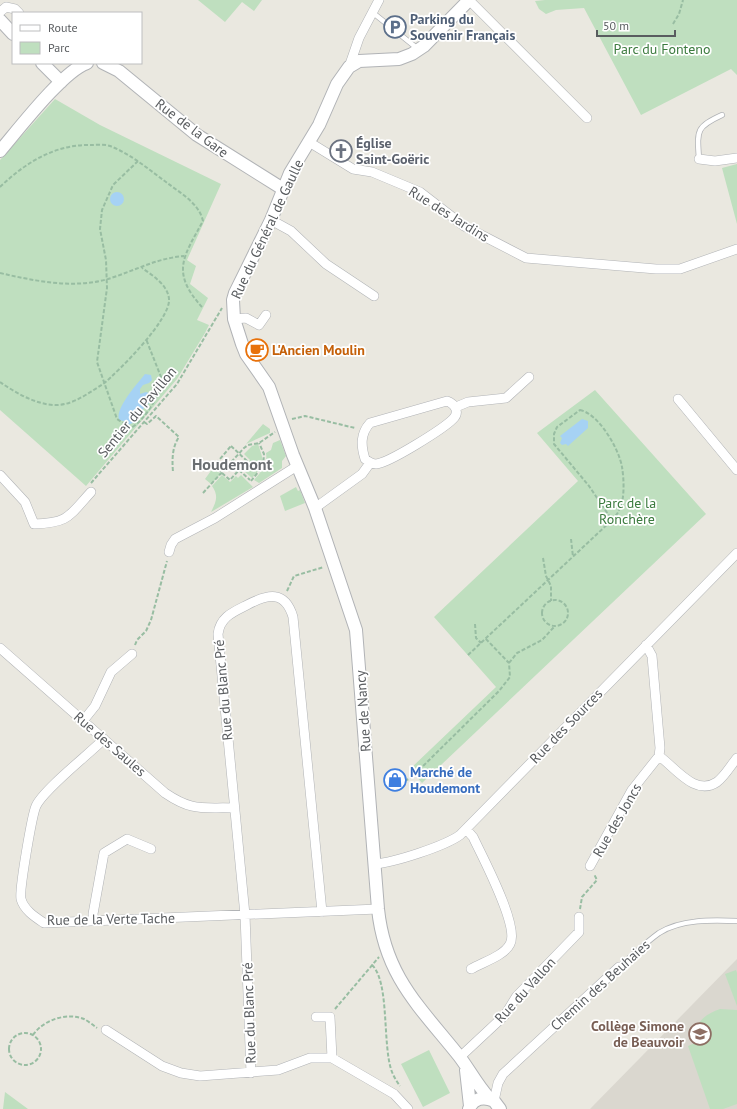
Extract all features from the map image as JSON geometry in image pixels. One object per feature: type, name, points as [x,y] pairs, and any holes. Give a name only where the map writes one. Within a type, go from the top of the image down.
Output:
[{"type":"street","points":[[349,67],[359,38],[379,0]]},
{"type":"street","points":[[349,67],[363,60],[399,59],[419,50],[469,0],[587,118]]},
{"type":"street","points":[[0,12],[6,7],[15,9],[18,12]]},
{"type":"street","points":[[0,20],[12,33]]},
{"type":"street","points":[[43,64],[61,82]]},
{"type":"street","points":[[0,151],[61,82],[77,67],[84,64]]},
{"type":"street","name":"Rue de la Gare","points":[[105,64],[119,71],[201,138],[283,190]]},
{"type":"street","name":"Rue du Général de Gaulle","points":[[246,354],[234,318],[233,308],[235,292],[270,220],[290,173],[319,125],[337,84],[349,67]]},
{"type":"street","name":"Rue des Jardins","points":[[309,142],[353,169],[372,172],[420,192],[464,226],[526,258],[656,269],[680,269],[737,250]]},
{"type":"street","points":[[699,158],[716,161],[737,158]]},
{"type":"street","points":[[270,220],[291,231],[326,264],[374,296]]},
{"type":"street","points":[[234,318],[246,318],[258,325],[266,315]]},
{"type":"street","name":"Rue de Nancy","points":[[246,354],[269,387],[282,425],[315,508],[356,630],[374,864],[383,943],[392,965],[408,992],[494,1102]]},
{"type":"street","points":[[456,407],[468,402],[506,398],[530,377]]},
{"type":"street","points":[[678,399],[737,470]]},
{"type":"street","points":[[447,402],[452,403],[456,407],[457,413],[454,419],[388,461],[376,464],[370,463],[365,459],[362,450],[362,437],[364,429],[370,423],[447,402]]},
{"type":"street","points":[[315,508],[362,474],[370,463]]},
{"type":"street","points":[[169,552],[175,539],[214,518],[298,466]]},
{"type":"street","points":[[0,475],[25,502],[34,524],[51,523],[67,519],[91,492]]},
{"type":"street","name":"Rue des Sources","points":[[374,864],[391,861],[453,840],[466,829],[646,645],[736,558]]},
{"type":"street","name":"Rue du Blanc Pré","points":[[251,1073],[244,915],[218,634],[222,619],[229,614],[264,597],[276,596],[283,600]]},
{"type":"street","points":[[283,600],[291,610],[293,618],[322,912]]},
{"type":"street","points":[[646,645],[652,656],[660,748],[659,756],[692,783],[698,785],[707,785],[718,781],[737,758]]},
{"type":"street","name":"Rue des Saules","points":[[0,648],[165,792],[180,803],[196,808],[234,808]]},
{"type":"street","points":[[83,721],[95,706],[112,672],[132,654]]},
{"type":"street","name":"Rue de la Verte Tache","points":[[104,739],[47,792],[36,805],[21,884],[21,900],[29,913],[44,923],[378,909]]},
{"type":"street","name":"Rue des Joncs","points":[[590,866],[632,790],[659,756]]},
{"type":"street","points":[[466,829],[473,837],[509,916],[512,932],[511,943],[504,951],[471,968]]},
{"type":"street","points":[[94,921],[93,914],[104,853],[127,839],[151,849]]},
{"type":"street","name":"Rue du Vallon","points":[[462,1061],[505,1015],[516,997],[579,932],[579,917]]},
{"type":"street","name":"Chemin des Beuhaies","points":[[494,1102],[498,1083],[503,1074],[619,967]]},
{"type":"street","points":[[316,1017],[330,1017],[332,1058]]},
{"type":"street","points":[[106,1030],[162,1066],[181,1073],[200,1076],[278,1070],[310,1058],[332,1058],[398,1097],[408,1109]]},
{"type":"street","points":[[462,1061],[469,1108]]},
{"type":"street","points":[[469,1108],[474,1101],[481,1098],[494,1102]]},
{"type":"lane","points":[[372,12],[419,50]]},
{"type":"lane","points":[[699,158],[698,146],[700,129],[704,124],[722,115]]},
{"type":"lane","name":"Chemin des Beuhaies","points":[[619,967],[659,933],[676,925],[737,920]]},
{"type":"path","points":[[673,24],[679,14],[683,0]]},
{"type":"path","points":[[0,187],[16,172],[38,158],[63,148],[87,145],[108,145],[138,161],[188,199],[201,211],[203,220],[184,256],[183,271],[188,288],[202,307]]},
{"type":"path","points":[[138,161],[112,185],[102,210],[100,229],[106,260],[107,279],[97,362],[103,383],[117,419],[131,428],[137,425],[153,403],[163,382],[146,339]]},
{"type":"path","points":[[0,273],[44,282],[73,283],[107,279],[142,268],[158,260],[184,256]]},
{"type":"path","points":[[0,382],[21,395],[46,405],[65,404],[83,396],[103,383],[132,356],[161,322],[167,311],[169,297],[159,280],[142,268]]},
{"type":"path","name":"Sentier du Pavillon","points":[[91,492],[90,484],[177,384],[222,308],[227,308]]},
{"type":"path","points":[[468,655],[574,557],[612,520],[620,510],[622,493],[622,467],[611,440],[599,422],[587,411],[580,410],[557,427],[554,434],[554,444],[589,486],[612,520]]},
{"type":"path","points":[[152,413],[179,437],[176,442],[172,459],[173,472]]},
{"type":"path","points":[[144,422],[147,424],[156,416]]},
{"type":"path","points":[[203,493],[223,473],[248,444],[259,443],[282,425],[306,416],[330,421],[347,427],[364,429]]},
{"type":"path","points":[[250,481],[263,466],[264,454],[259,443]]},
{"type":"path","points":[[231,446],[239,454],[247,461],[230,480],[214,466],[231,446]]},
{"type":"path","points":[[239,470],[259,490]]},
{"type":"path","points":[[571,539],[574,557]]},
{"type":"path","points":[[132,654],[137,640],[146,631],[151,620],[169,552]]},
{"type":"path","points":[[543,558],[546,576],[551,586],[550,601]]},
{"type":"path","points":[[283,600],[294,576],[334,563]]},
{"type":"path","points":[[556,600],[563,602],[569,613],[566,621],[560,626],[554,626],[546,623],[542,615],[544,606],[550,601],[556,600]]},
{"type":"path","points":[[475,624],[476,638],[481,643]]},
{"type":"path","points":[[509,664],[517,653],[542,640],[554,626]]},
{"type":"path","points":[[400,783],[409,780],[499,691],[510,677],[509,664],[485,638]]},
{"type":"path","points":[[579,917],[582,897],[597,880],[590,866]]},
{"type":"path","points":[[330,1017],[380,956],[387,953]]},
{"type":"path","points":[[372,965],[379,974],[388,1051],[392,1072],[400,1087],[398,1097]]},
{"type":"path","points":[[33,1035],[36,1030],[55,1018],[68,1017],[83,1019],[99,1029],[106,1030]]},
{"type":"path","points":[[24,1033],[33,1035],[41,1046],[38,1059],[31,1064],[18,1064],[9,1053],[12,1040],[24,1033]]},
{"type":"shaded area","name":"Collège Simone de Beauvoir","points":[[737,959],[737,1109],[590,1109]]},
{"type":"green space","points":[[198,0],[262,0],[254,11],[242,2],[225,22]]},
{"type":"green space","name":"Parc du Fonteno","points":[[737,0],[737,75],[731,69],[641,115],[584,8],[556,10],[546,14],[539,9],[535,1]]},
{"type":"green space","points":[[55,99],[100,125],[221,184],[187,260],[196,266],[190,284],[208,298],[197,320],[209,325],[177,379],[86,486],[0,410],[0,160]]},
{"type":"green space","points":[[737,164],[737,224],[722,168]]},
{"type":"green space","name":"Parc de la Ronchère","points":[[595,390],[706,514],[422,783],[410,769],[496,687],[434,617],[578,481],[537,433]]},
{"type":"green space","points":[[263,424],[270,429],[270,433],[246,444]]},
{"type":"green space","points":[[280,440],[286,456],[282,461],[282,468],[259,483],[254,480],[265,465],[266,453],[271,450],[273,443]]},
{"type":"green space","points":[[258,444],[262,455],[262,465],[252,478],[244,471],[246,468],[244,467],[250,460],[244,454],[252,446]]},
{"type":"green space","points":[[213,468],[221,474],[211,484],[205,479]]},
{"type":"green space","points":[[222,475],[230,482],[236,476],[238,478],[241,475],[253,487],[211,512],[216,499],[216,493],[212,486]]},
{"type":"green space","points":[[296,487],[298,491],[300,490],[305,503],[285,511],[280,496]]},
{"type":"green space","points":[[736,970],[737,973],[737,1006],[725,974]]},
{"type":"green space","points":[[720,1009],[737,1010],[737,1104],[723,1109],[710,1109],[688,1046],[695,1043],[695,1031],[700,1022],[708,1014]]},
{"type":"green space","points":[[429,1050],[450,1093],[423,1107],[401,1064]]},
{"type":"green space","points":[[5,1092],[28,1109],[3,1109]]},
{"type":"water","points":[[117,192],[122,194],[124,199],[122,204],[117,206],[112,204],[110,199],[112,194]]},
{"type":"water","points":[[145,374],[151,375],[152,380],[143,385],[140,389],[140,394],[146,392],[152,394],[154,398],[141,411],[135,422],[128,425],[127,422],[119,420],[120,409]]},
{"type":"water","points":[[582,419],[588,421],[588,428],[568,446],[566,444],[562,445],[560,443],[562,438],[560,436]]},
{"type":"place","name":"Parking du Souvenir Français","points":[[395,27]]},
{"type":"place","name":"Église Saint-Goëric","points":[[341,151]]},
{"type":"place","name":"L'Ancien Moulin","points":[[257,350]]},
{"type":"place","name":"Marché de Houdemont","points":[[395,780]]},
{"type":"place","name":"Collège Simone de Beauvoir","points":[[700,1034]]},
{"type":"district","name":"Houdemont","points":[[232,464]]}]
